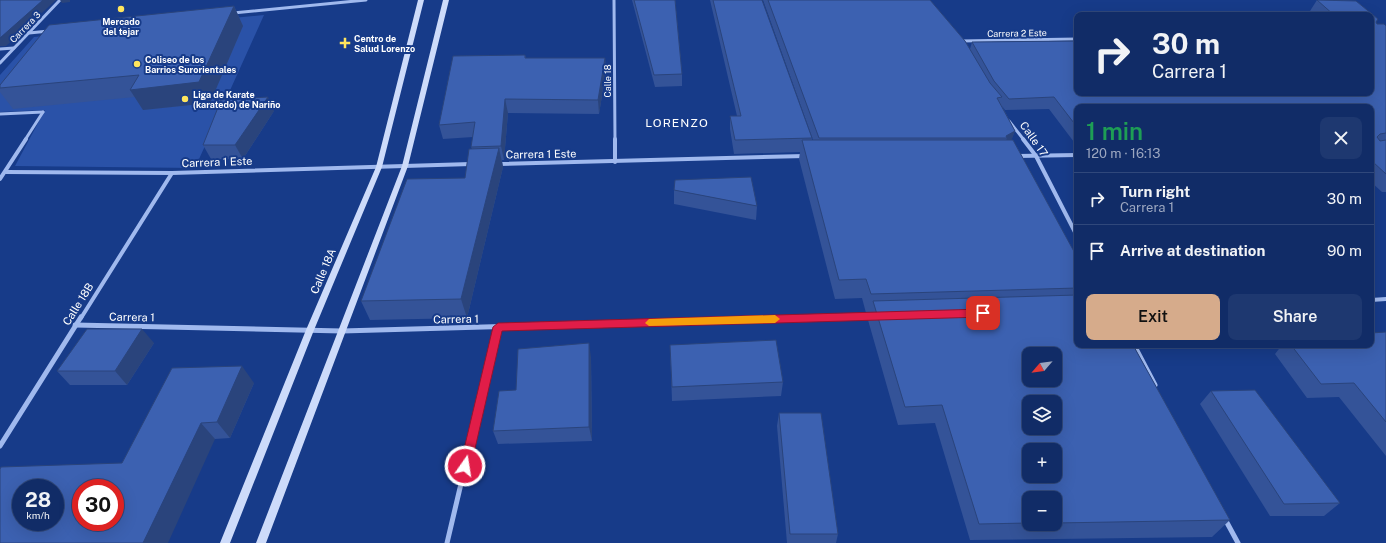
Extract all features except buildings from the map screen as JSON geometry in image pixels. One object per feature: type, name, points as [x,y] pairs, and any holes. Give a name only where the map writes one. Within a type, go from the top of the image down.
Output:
[{"type":"main road","name":"Calle 18A","points":[[225,543],[310,330],[379,167],[421,0]]},
{"type":"main road","points":[[261,543],[405,166],[446,0]]},
{"type":"street","name":"Carrera 3","points":[[0,62],[60,0]]},
{"type":"street","points":[[225,14],[366,0]]},
{"type":"street","name":"Calle 18","points":[[614,0],[615,162]]},
{"type":"street","points":[[29,33],[53,31]]},
{"type":"street","name":"Carrera 2 Este","points":[[962,48],[958,42],[1074,39]]},
{"type":"street","points":[[0,49],[14,48]]},
{"type":"street","points":[[0,114],[43,112],[6,172],[0,179]]},
{"type":"street","name":"Calle 17","points":[[1007,119],[1036,156],[1074,230]]},
{"type":"street","points":[[1012,156],[1074,155]]},
{"type":"street","name":"Carrera 1 Este","points":[[490,164],[807,156]]},
{"type":"street","name":"Carrera 1 Este","points":[[6,172],[172,173],[474,164]]},
{"type":"street","name":"Calle 18B","points":[[0,446],[172,173]]},
{"type":"street","points":[[1374,300],[1386,299]]},
{"type":"street","name":"Carrera 1","points":[[75,325],[342,331],[879,316]]},
{"type":"street","points":[[447,543],[498,327]]},
{"type":"street","points":[[1136,348],[1156,387]]},
{"type":"street","points":[[1223,515],[1238,543]]},
{"type":"shaded area","points":[[264,15],[195,168],[15,166],[45,110],[0,112],[0,75],[34,37]]},
{"type":"slow traffic","points":[[649,323],[775,319]]},
{"type":"place","name":"Mercado del tejar","points":[[121,9]]},
{"type":"place","name":"Centro de Salud Lorenzo","points":[[345,43]]},
{"type":"place","name":"Coliseo de los Barrios Surorientales","points":[[137,64]]},
{"type":"place","name":"Liga de Karate (karatedo) de Nariño","points":[[185,99]]},
{"type":"district","name":"LORENZO","points":[[677,123]]},
{"type":"route","points":[[465,466],[498,327],[983,313]]}]
